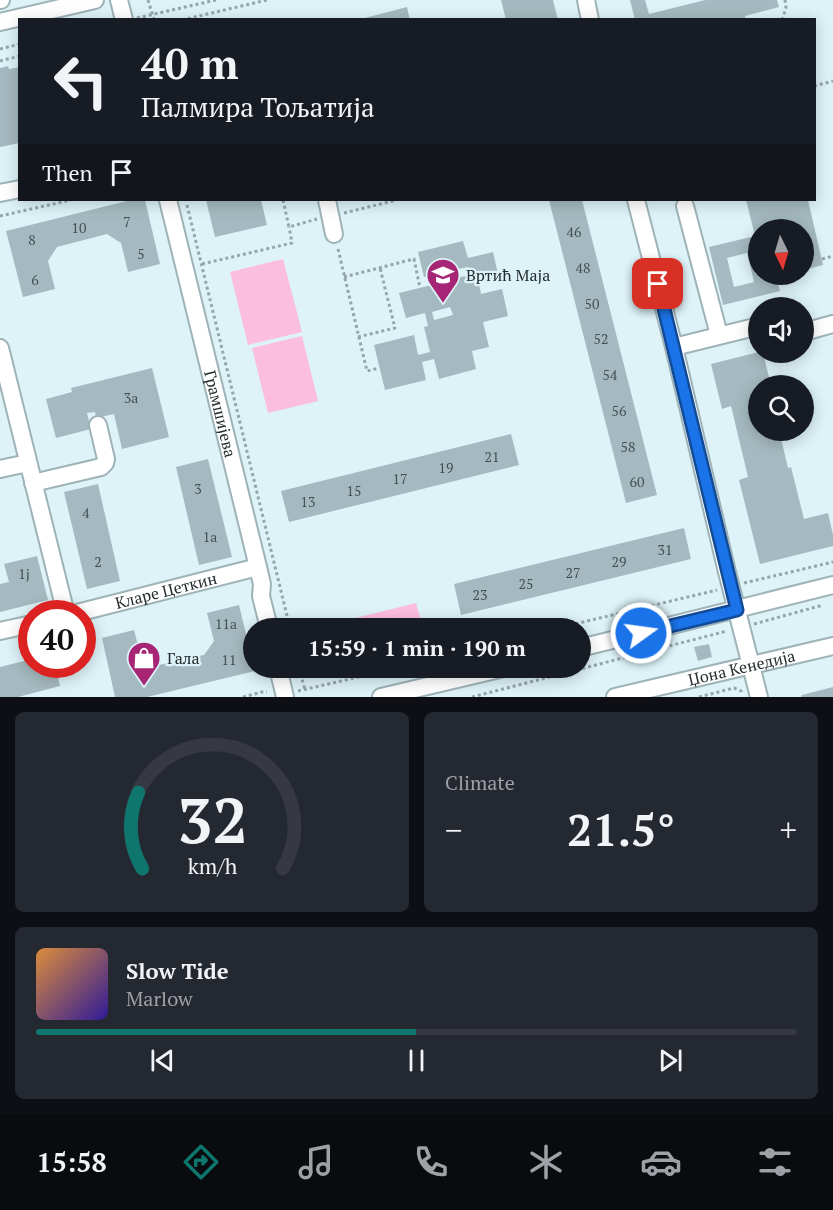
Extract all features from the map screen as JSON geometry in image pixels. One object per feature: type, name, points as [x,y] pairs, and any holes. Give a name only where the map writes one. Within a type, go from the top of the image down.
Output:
[{"type":"street","points":[[0,22],[95,0]]},
{"type":"street","points":[[119,0],[124,18]]},
{"type":"street","points":[[586,0],[590,18]]},
{"type":"street","points":[[0,193],[18,189]]},
{"type":"street","name":"Грамшијева","points":[[168,201],[262,584],[261,596],[266,618]]},
{"type":"street","points":[[636,201],[674,346],[759,697]]},
{"type":"street","points":[[685,206],[719,335]]},
{"type":"street","points":[[328,208],[334,234]]},
{"type":"street","points":[[814,329],[833,324]]},
{"type":"street","points":[[674,346],[748,328]]},
{"type":"street","points":[[0,348],[62,600]]},
{"type":"street","points":[[33,483],[101,467],[106,459],[98,425]]},
{"type":"street","points":[[0,469],[28,463]]},
{"type":"street","name":"Кларе Цеткин","points":[[96,608],[258,567]]},
{"type":"street","points":[[591,645],[833,585]]},
{"type":"street","points":[[0,631],[18,627]]},
{"type":"street","name":"Џона Кенедија","points":[[615,697],[833,646]]},
{"type":"street","points":[[280,678],[284,695]]},
{"type":"street","points":[[381,697],[462,678]]},
{"type":"path","points":[[148,0],[153,18]]},
{"type":"path","points":[[137,18],[216,0]]},
{"type":"path","points":[[190,18],[267,0]]},
{"type":"path","points":[[783,18],[786,8],[785,0]]},
{"type":"path","points":[[0,49],[18,44]]},
{"type":"path","points":[[0,61],[18,56]]},
{"type":"path","points":[[816,85],[833,81]]},
{"type":"path","points":[[0,216],[67,201]]},
{"type":"path","points":[[185,201],[288,618]]},
{"type":"path","points":[[202,264],[292,243],[283,201]]},
{"type":"path","points":[[348,212],[393,201]]},
{"type":"path","points":[[289,227],[328,208]]},
{"type":"path","points":[[334,234],[367,371],[380,368]]},
{"type":"path","points":[[822,259],[833,256]]},
{"type":"path","points":[[344,277],[414,259],[420,288]]},
{"type":"path","points":[[358,337],[395,328],[380,268]]},
{"type":"path","points":[[591,620],[833,562]]},
{"type":"path","points":[[472,697],[823,605]]},
{"type":"path","points":[[302,678],[305,690]]},
{"type":"path","points":[[243,697],[262,692],[284,695],[355,678]]},
{"type":"path","points":[[699,697],[734,688],[741,691],[742,697]]},
{"type":"shaded area","points":[[283,259],[302,332],[248,345],[230,272]]},
{"type":"shaded area","points":[[302,336],[318,401],[268,413],[252,348]]},
{"type":"shaded area","points":[[416,603],[420,618],[355,618]]},
{"type":"building","points":[[501,0],[553,0],[558,18],[506,18]]},
{"type":"building","points":[[630,0],[645,0],[649,14],[705,0],[777,0],[779,7],[745,16],[746,18],[634,18]]},
{"type":"building","points":[[407,7],[410,18],[365,18]]},
{"type":"building","points":[[18,67],[18,143],[0,147],[0,68]]},
{"type":"building","points":[[127,201],[145,201],[160,264],[128,272],[121,243],[107,234],[57,247],[48,261],[55,289],[23,297],[6,231]]},
{"type":"building","points":[[206,201],[261,201],[267,225],[215,237]]},
{"type":"building","points":[[549,201],[582,201],[657,495],[626,503]]},
{"type":"building","points":[[746,201],[808,201],[812,219],[751,219]]},
{"type":"building","points":[[814,226],[823,265],[814,267]]},
{"type":"building","points":[[748,238],[748,257],[747,253],[727,258],[734,287],[748,284],[779,285],[780,291],[748,297],[723,305],[709,247]]},
{"type":"building","points":[[463,241],[468,258],[493,252],[499,278],[479,283],[481,294],[502,289],[508,316],[483,322],[489,347],[472,351],[476,369],[439,379],[434,359],[422,362],[426,380],[385,390],[374,345],[414,335],[418,355],[430,352],[424,327],[428,326],[425,313],[406,318],[399,293],[444,282],[442,273],[424,277],[418,252]],"holes":[[[468,267],[470,275],[452,279],[450,271]],[[450,307],[453,315],[434,320],[432,312]]]},
{"type":"building","points":[[748,355],[748,363],[766,363],[768,375],[748,375],[748,441],[782,441],[788,468],[791,467],[804,519],[828,513],[833,546],[760,564],[739,480],[748,477],[731,406],[722,409],[711,364]]},
{"type":"building","points":[[152,368],[169,437],[122,449],[114,414],[96,418],[95,412],[87,413],[91,429],[56,438],[46,399],[72,392],[71,388]]},
{"type":"building","points":[[511,434],[519,465],[289,522],[281,491]]},
{"type":"building","points":[[208,459],[232,557],[199,565],[176,467]]},
{"type":"building","points":[[98,484],[120,581],[87,589],[64,492]]},
{"type":"building","points":[[684,528],[691,559],[461,615],[454,584]]},
{"type":"building","points":[[37,556],[48,600],[18,600],[18,608],[0,612],[0,584],[9,582],[4,564]]},
{"type":"building","points":[[239,605],[243,622],[243,674],[147,697],[115,697],[102,638],[134,630],[141,657],[154,666],[204,655],[214,641],[207,613]]},
{"type":"building","points":[[709,644],[712,657],[698,661],[694,647]]},
{"type":"building","points":[[18,662],[18,678],[58,678],[60,686],[18,697],[0,697],[0,667]]},
{"type":"building","points":[[833,687],[833,697],[801,697],[802,695]]},
{"type":"place","name":"Вртић Маја","points":[[443,304]]},
{"type":"place","name":"Гала","points":[[144,687]]},
{"type":"route","points":[[641,633],[737,610],[658,284]]}]
